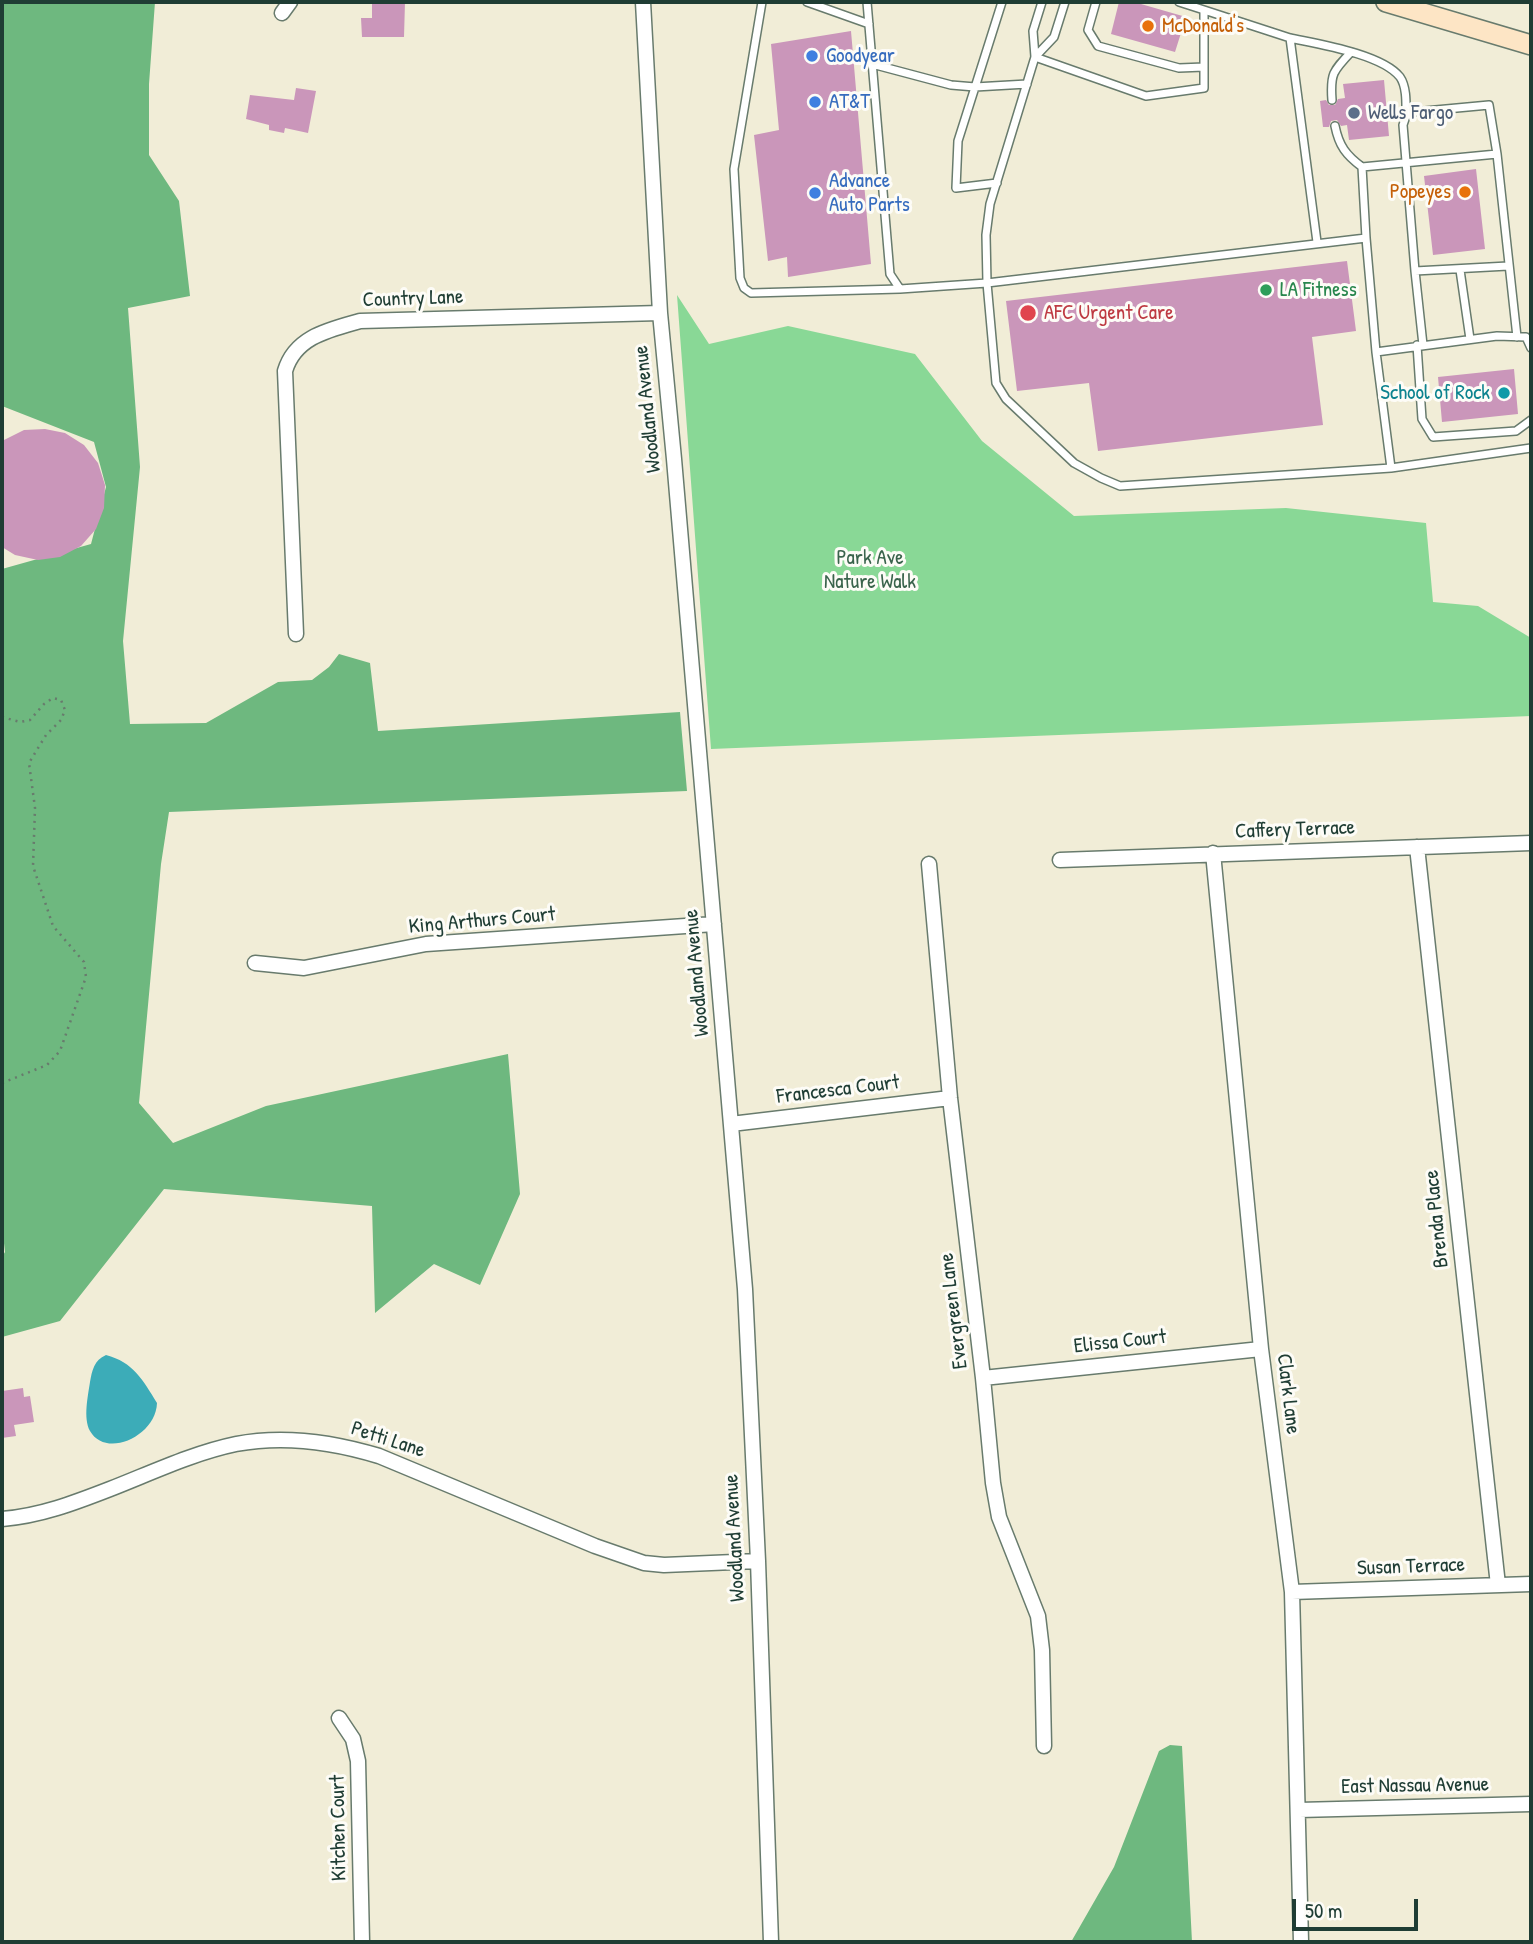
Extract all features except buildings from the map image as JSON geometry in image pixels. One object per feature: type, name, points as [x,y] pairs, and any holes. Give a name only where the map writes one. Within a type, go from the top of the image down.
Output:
[{"type":"main road","points":[[1386,2],[1531,45]]},
{"type":"street","name":"Woodland Avenue","points":[[643,2],[660,313],[745,1289],[758,1561],[771,1942]]},
{"type":"street","name":"Country Lane","points":[[296,634],[285,371],[289,356],[300,345],[327,330],[360,321],[660,313]]},
{"type":"street","name":"Caffery Terrace","points":[[1060,860],[1531,843]]},
{"type":"street","name":"Brenda Place","points":[[1417,847],[1498,1585]]},
{"type":"street","name":"Clark Lane","points":[[1213,853],[1261,1349],[1292,1592],[1301,1942]]},
{"type":"street","name":"Evergreen Lane","points":[[929,863],[950,1098],[993,1483],[999,1517],[1038,1616],[1042,1650],[1044,1746]]},
{"type":"street","name":"King Arthurs Court","points":[[254,963],[304,968],[426,944],[714,924]]},
{"type":"street","name":"Francesca Court","points":[[731,1124],[950,1098]]},
{"type":"street","name":"Elissa Court","points":[[983,1377],[1261,1349]]},
{"type":"street","name":"Petti Lane","points":[[2,1519],[32,1516],[68,1505],[209,1451],[237,1444],[300,1441],[352,1448],[379,1456],[595,1546],[644,1563],[664,1565],[758,1561]]},
{"type":"street","name":"Susan Terrace","points":[[1292,1592],[1531,1584]]},
{"type":"street","name":"Kitchen Court","points":[[339,1718],[353,1739],[358,1761],[362,1942]]},
{"type":"street","name":"East Nassau Avenue","points":[[1299,1810],[1531,1804]]},
{"type":"lane","points":[[762,2],[734,169],[740,278],[744,288],[751,293],[900,289],[987,283],[1366,238]]},
{"type":"lane","points":[[807,2],[869,24]]},
{"type":"lane","points":[[867,2],[890,274],[900,289]]},
{"type":"lane","points":[[997,183],[956,188],[958,141],[1002,2]]},
{"type":"lane","points":[[1042,2],[1033,31],[1035,57],[990,204],[986,235],[987,283],[996,383],[1006,399],[1074,463],[1120,486],[1391,468],[1531,448]]},
{"type":"lane","points":[[1035,57],[1054,37],[1065,2]]},
{"type":"lane","points":[[1096,2],[1088,30],[1098,46],[1179,68],[1204,67]]},
{"type":"lane","points":[[1179,2],[1290,38],[1351,52],[1380,63],[1400,78],[1405,94],[1406,116],[1403,125],[1420,345],[1422,419],[1433,437],[1516,431],[1531,420]]},
{"type":"lane","points":[[1035,57],[1146,96],[1204,88],[1204,10]]},
{"type":"lane","points":[[1290,38],[1317,242]]},
{"type":"lane","points":[[1332,100],[1330,79],[1335,69],[1351,52]]},
{"type":"lane","points":[[872,64],[951,85],[975,87],[1027,84]]},
{"type":"lane","points":[[1406,116],[1414,112],[1489,106],[1497,154],[1517,337]]},
{"type":"lane","points":[[1335,126],[1339,143],[1349,157],[1362,167],[1497,154]]},
{"type":"lane","points":[[1362,167],[1376,352],[1391,468]]},
{"type":"lane","points":[[1415,271],[1508,266]]},
{"type":"lane","points":[[1460,270],[1470,339]]},
{"type":"lane","points":[[1376,352],[1470,339],[1517,337],[1526,337],[1531,348]]},
{"type":"path","points":[[2,717],[20,722],[30,720],[53,698],[61,700],[65,710],[61,720],[46,735],[29,763],[35,808],[33,866],[53,926],[84,962],[86,977],[60,1051],[47,1065],[2,1083]]},
{"type":"green space","points":[[2,2],[155,2],[149,84],[149,155],[179,201],[190,296],[128,308],[140,467],[123,641],[130,724],[206,723],[278,682],[312,680],[329,667],[339,654],[370,663],[378,731],[680,712],[687,791],[169,812],[161,864],[139,1103],[173,1143],[266,1106],[508,1054],[520,1194],[480,1285],[434,1264],[375,1313],[372,1206],[164,1189],[60,1321],[2,1337],[2,1257],[5,1252],[2,1226],[2,569],[91,544],[106,487],[94,442],[2,406]]},
{"type":"green space","name":"Park Ave Nature Walk","points":[[677,295],[709,344],[788,326],[915,354],[982,441],[1074,516],[1286,508],[1426,523],[1433,602],[1478,606],[1531,638],[1531,716],[711,749]]},
{"type":"green space","points":[[1170,1745],[1182,1746],[1192,1942],[1071,1942],[1114,1867],[1159,1751]]},
{"type":"water","points":[[106,1355],[130,1367],[157,1403],[154,1415],[140,1434],[118,1443],[97,1439],[90,1431],[86,1413],[93,1370],[96,1363]]},
{"type":"place","name":"McDonald's","points":[[1148,26]]},
{"type":"place","name":"Goodyear","points":[[812,56]]},
{"type":"place","name":"AT&T","points":[[815,102]]},
{"type":"place","name":"Wells Fargo","points":[[1354,113]]},
{"type":"place","name":"Popeyes","points":[[1465,192]]},
{"type":"place","name":"Advance Auto Parts","points":[[815,193]]},
{"type":"place","name":"LA Fitness","points":[[1266,290]]},
{"type":"place","name":"AFC Urgent Care","points":[[1028,313]]},
{"type":"place","name":"School of Rock","points":[[1504,393]]}]
